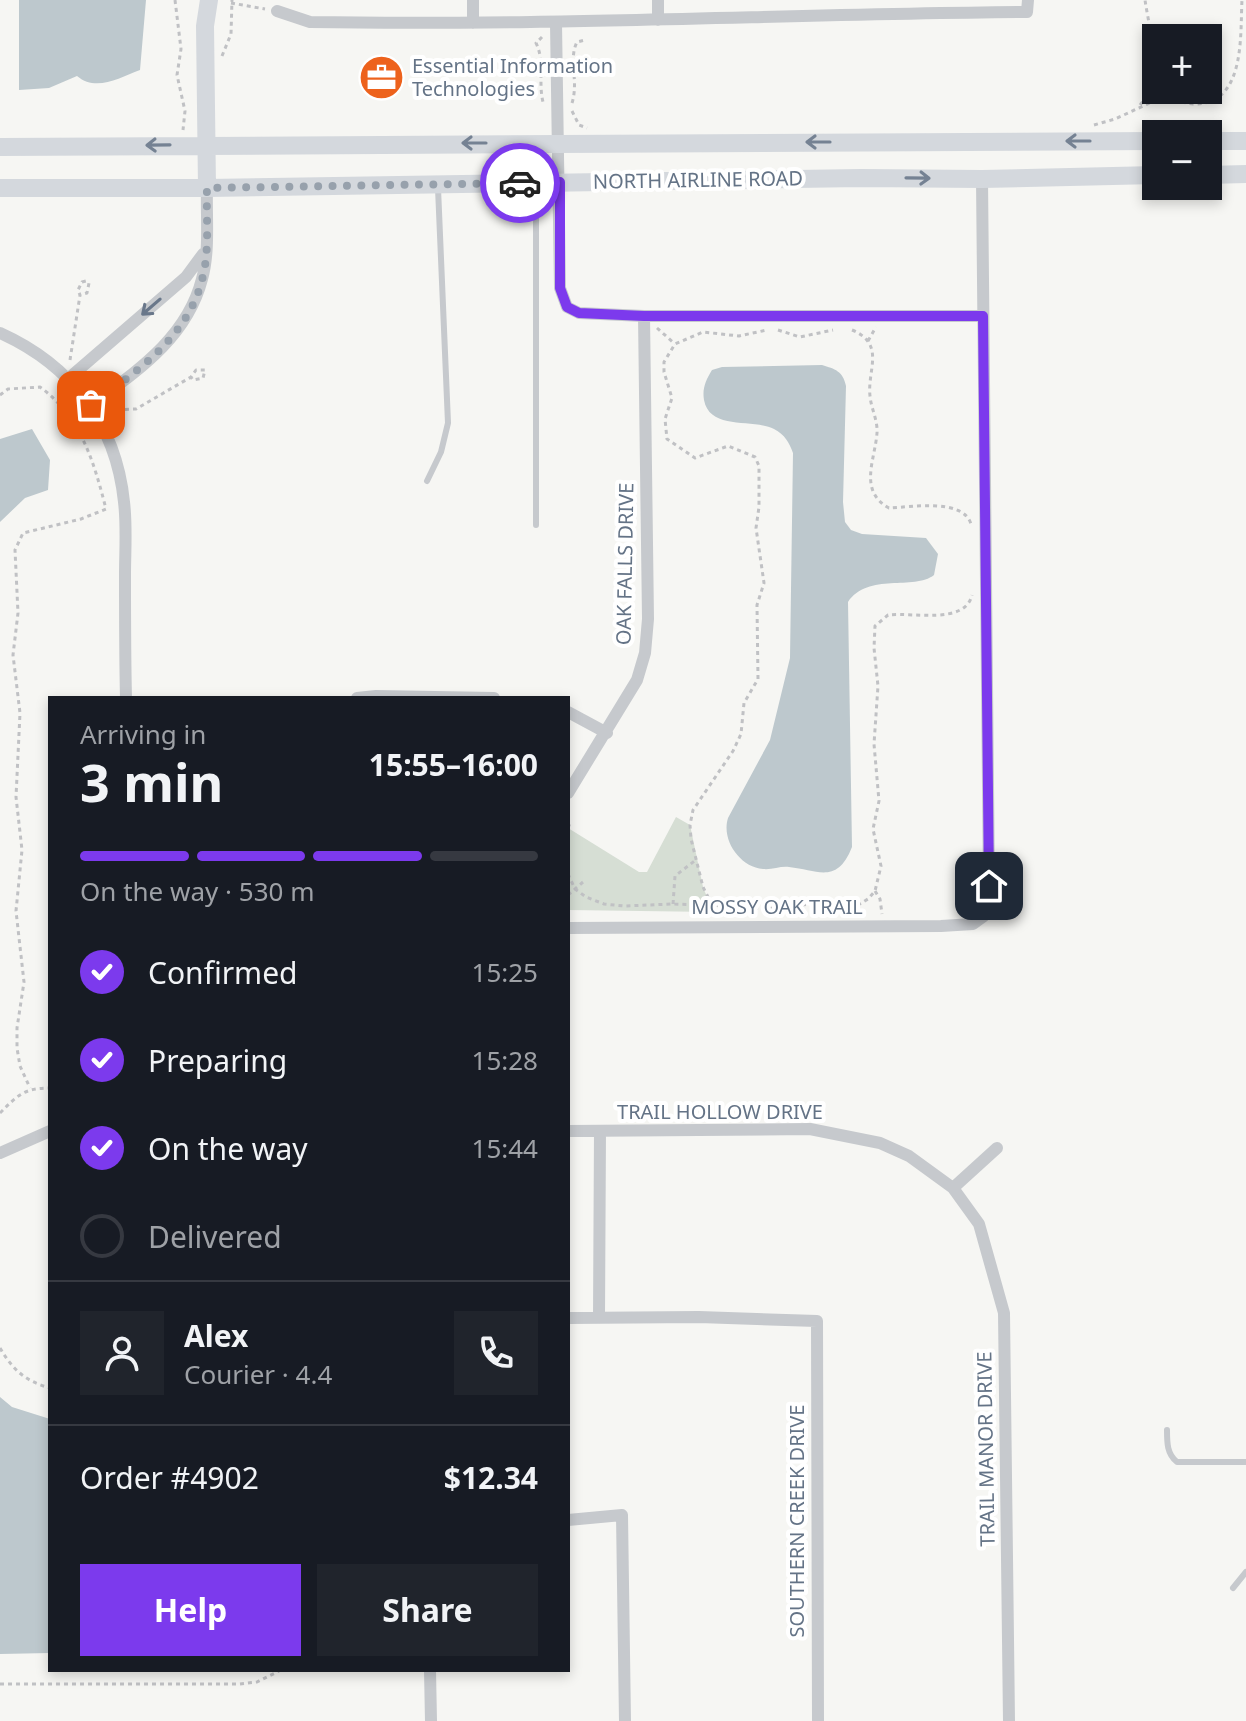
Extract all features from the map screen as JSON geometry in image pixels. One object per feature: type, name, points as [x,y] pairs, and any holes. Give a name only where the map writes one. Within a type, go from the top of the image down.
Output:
[{"type":"main road","points":[[207,188],[205,26],[209,0]]},
{"type":"main road","name":"NORTH AIRLINE ROAD","points":[[0,147],[1142,141]]},
{"type":"main road","points":[[1222,141],[1246,141]]},
{"type":"main road","points":[[1222,175],[1246,174]]},
{"type":"main road","name":"NORTH AIRLINE ROAD","points":[[0,188],[1142,175]]},
{"type":"street","points":[[473,0],[473,23]]},
{"type":"street","points":[[658,0],[658,20]]},
{"type":"street","points":[[844,0],[844,14]]},
{"type":"street","points":[[277,11],[310,22],[556,23],[1027,6]]},
{"type":"street","points":[[556,23],[560,288],[567,307],[579,313],[644,316],[983,316],[982,179]]},
{"type":"street","points":[[93,410],[146,364],[184,323],[203,277],[207,188]]},
{"type":"street","points":[[69,378],[186,277],[205,251]]},
{"type":"street","name":"OAK FALLS DRIVE","points":[[570,790],[637,680],[645,653],[648,619],[644,316]]},
{"type":"street","name":"MOSSY OAK TRAIL","points":[[570,928],[973,924],[984,916],[989,886],[983,316]]},
{"type":"street","points":[[0,333],[36,350],[69,378],[93,410],[112,451],[125,502],[126,696]]},
{"type":"street","points":[[570,713],[607,733]]},
{"type":"street","name":"TRAIL HOLLOW DRIVE","points":[[570,1131],[810,1129],[851,1135],[909,1156],[953,1188]]},
{"type":"street","points":[[570,1318],[599,1317],[600,1131]]},
{"type":"street","points":[[0,1153],[48,1132]]},
{"type":"street","points":[[953,1188],[997,1148]]},
{"type":"street","name":"TRAIL MANOR DRIVE","points":[[953,1188],[979,1224],[1004,1313],[1009,1721]]},
{"type":"street","name":"SOUTHERN CREEK DRIVE","points":[[599,1317],[817,1321],[818,1721]]},
{"type":"street","points":[[570,1520],[622,1515],[625,1721]]},
{"type":"street","points":[[430,1672],[431,1721]]},
{"type":"lane","points":[[536,183],[536,525]]},
{"type":"lane","points":[[427,481],[441,452],[448,423],[438,184]]},
{"type":"lane","points":[[1167,1430],[1171,1458],[1177,1462],[1246,1462]]},
{"type":"lane","points":[[1233,1588],[1246,1572]]},
{"type":"path","points":[[175,0],[181,49],[177,75],[185,111],[183,130]]},
{"type":"path","points":[[1145,0],[1148,24]]},
{"type":"path","points":[[1222,92],[1231,84],[1240,48],[1242,0]]},
{"type":"path","points":[[220,63],[231,34],[231,2],[277,11]]},
{"type":"path","points":[[544,111],[539,85],[541,52],[536,43],[556,23]]},
{"type":"path","points":[[585,40],[577,42],[573,49],[576,76],[572,114],[579,125],[591,130]]},
{"type":"path","points":[[1138,108],[1142,102]]},
{"type":"path","points":[[1092,125],[1115,119],[1147,104]]},
{"type":"path","points":[[0,395],[8,389],[57,384],[69,378],[80,295]]},
{"type":"path","points":[[848,328],[868,341],[873,354],[869,389],[877,433],[871,458],[873,493],[880,503],[889,508],[953,507],[964,511],[971,520],[971,535]]},
{"type":"path","points":[[712,905],[703,887],[691,839],[693,810],[733,751],[741,734],[744,703],[758,679],[757,605],[764,583],[756,528],[759,466],[755,457],[734,447],[721,447],[695,458],[667,439],[665,419],[672,398],[664,362],[675,344],[703,332],[739,336],[774,329],[800,337],[833,330]]},
{"type":"path","points":[[93,410],[136,409],[191,377]]},
{"type":"path","points":[[30,1088],[20,1066],[17,1048],[24,982],[16,911],[22,850],[16,797],[20,713],[13,655],[18,613],[15,550],[23,533],[81,519],[106,509],[97,474],[78,427],[62,406],[40,387]]},
{"type":"path","points":[[570,878],[575,889],[586,897],[604,904],[624,906],[673,904],[765,909],[819,903],[847,907],[858,905],[875,891],[881,866],[873,829],[879,801],[874,744],[878,686],[873,636],[875,626],[888,615],[955,614],[963,610],[972,596],[972,581]]},
{"type":"path","points":[[673,904],[675,876],[698,859]]},
{"type":"path","points":[[570,893],[583,882]]},
{"type":"path","points":[[875,891],[880,899],[883,926]]},
{"type":"path","points":[[0,1113],[30,1088],[48,1088]]},
{"type":"path","points":[[0,1348],[12,1368],[48,1387]]},
{"type":"path","points":[[0,1684],[240,1684],[257,1682],[277,1672]]},
{"type":"shaded area","points":[[19,0],[146,0],[140,70],[108,82],[92,83],[77,76],[49,88],[19,90]]},
{"type":"shaded area","points":[[822,365],[838,371],[846,386],[845,522],[851,530],[862,534],[926,538],[938,554],[934,575],[925,580],[867,587],[848,602],[852,847],[846,859],[840,867],[826,872],[789,867],[763,869],[747,863],[734,851],[727,835],[727,826],[728,818],[770,740],[790,658],[793,453],[786,439],[774,429],[714,416],[708,410],[704,392],[712,370],[722,367]]},
{"type":"shaded area","points":[[32,429],[50,460],[48,490],[25,498],[0,522],[0,439]]},
{"type":"shaded area","points":[[676,817],[690,825],[703,887],[713,912],[570,910],[570,829],[639,872],[647,872]]},
{"type":"shaded area","points":[[0,1397],[12,1407],[48,1418],[48,1653],[0,1654]]},
{"type":"way so far","points":[[91,405],[146,364],[184,323],[203,277],[207,188],[520,183]]},
{"type":"place","name":"Essential Information Technologies","points":[[381,78]]},
{"type":"route","points":[[520,183],[560,182],[560,288],[567,307],[579,313],[644,316],[983,316],[989,886]]}]
